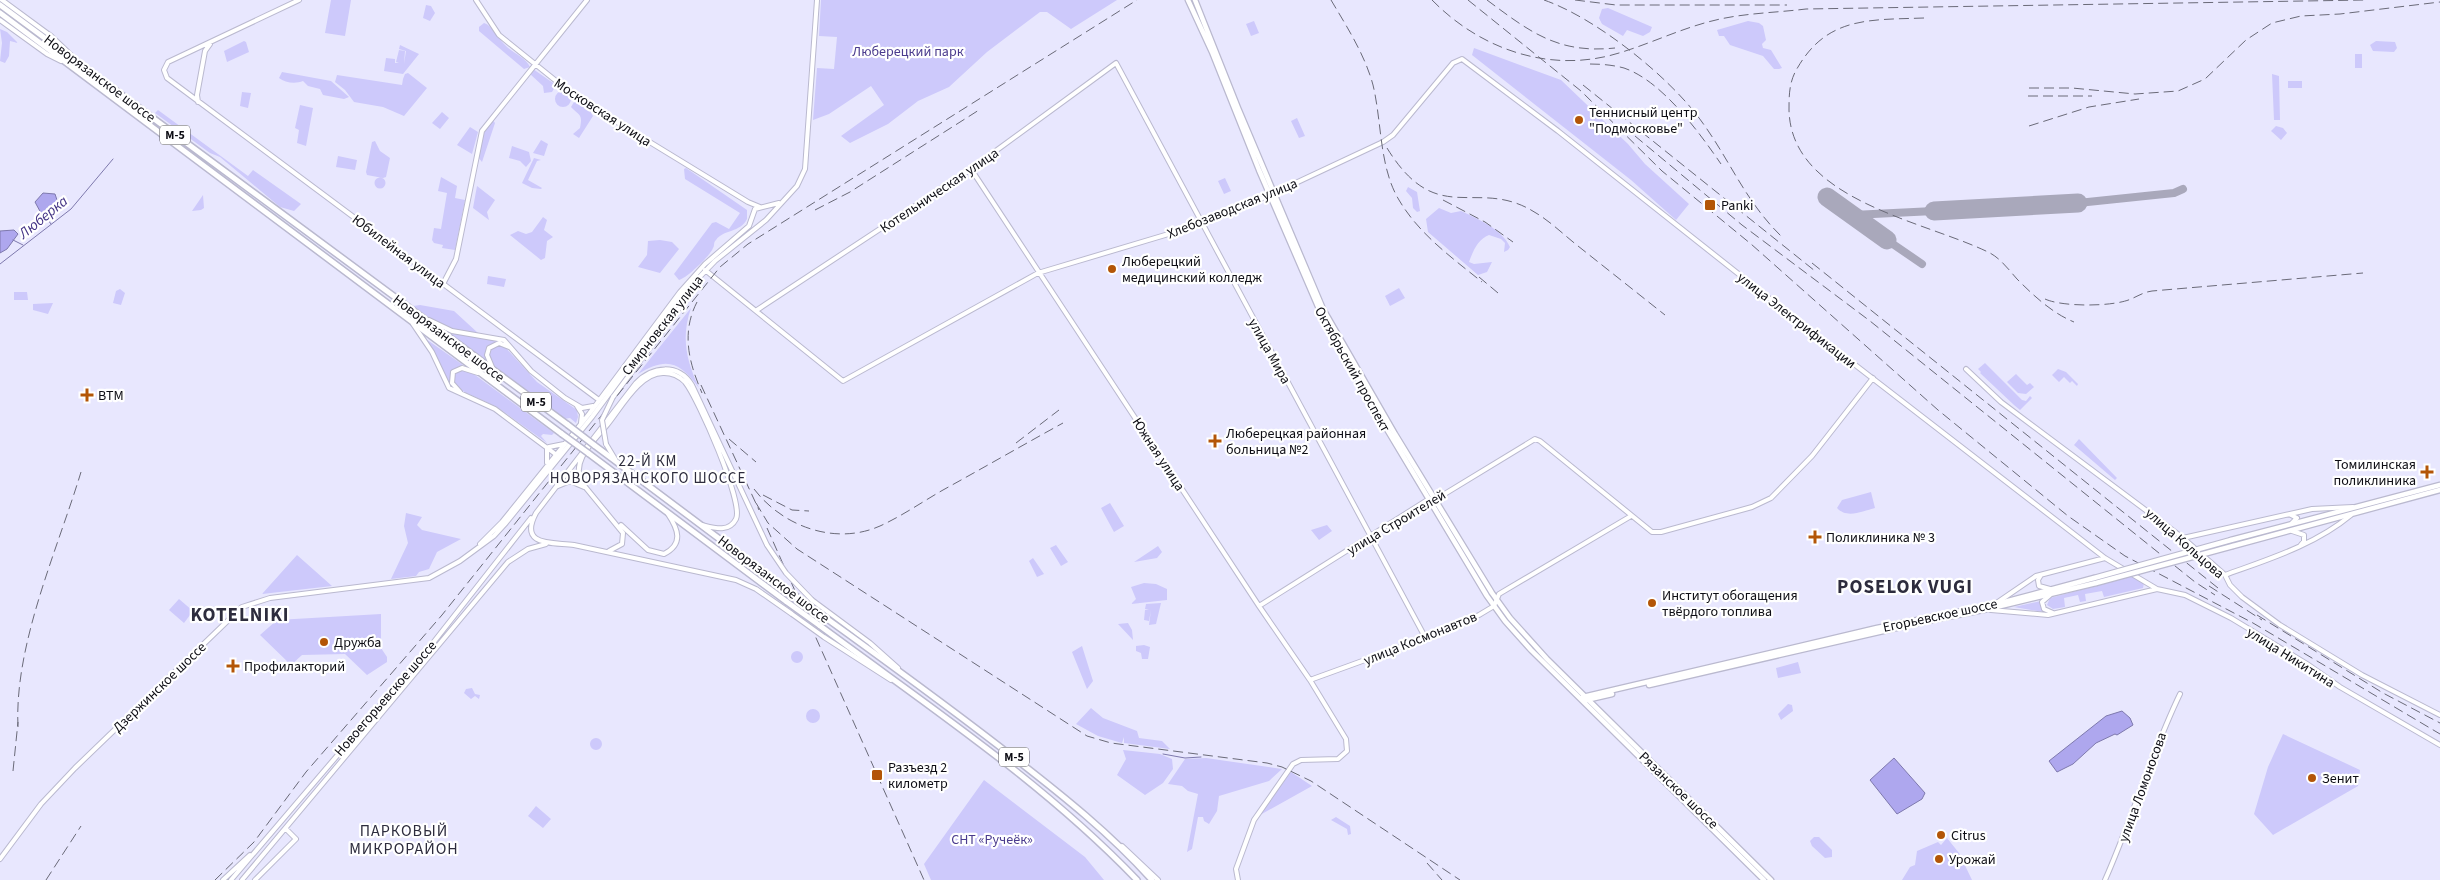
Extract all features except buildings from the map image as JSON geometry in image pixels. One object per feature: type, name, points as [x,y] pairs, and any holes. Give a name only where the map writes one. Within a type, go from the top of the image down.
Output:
[{"type":"highway","name":"Новорязанское шоссе","points":[[0,5],[919,686],[1055,790],[1104,833],[1152,880]]},
{"type":"highway","name":"Новорязанское шоссе","points":[[0,13],[1042,793],[1104,846],[1137,880]]},
{"type":"main road","points":[[2,0],[51,36],[76,60]]},
{"type":"main road","points":[[194,50],[299,0]]},
{"type":"main road","name":"Московская улица","points":[[476,0],[499,35],[583,102],[748,202],[762,207]]},
{"type":"main road","points":[[443,284],[456,259],[482,130],[587,0]]},
{"type":"main road","name":"Смирновская улица","points":[[590,415],[698,277],[763,222],[797,186],[805,170],[816,0]]},
{"type":"main road","name":"Октябрьский проспект","points":[[1188,0],[1323,309],[1494,606],[1531,650],[1584,699]]},
{"type":"main road","name":"Октябрьский проспект","points":[[1195,0],[1272,194]]},
{"type":"main road","points":[[0,20],[46,54],[74,68]]},
{"type":"main road","points":[[199,102],[198,95],[204,56],[211,42]]},
{"type":"main road","points":[[194,50],[199,50],[204,56]]},
{"type":"main road","name":"Юбилейная улица","points":[[194,50],[168,62],[164,70],[167,78],[599,400]]},
{"type":"main road","name":"Хлебозаводская улица","points":[[768,322],[843,381],[1038,272],[1202,224],[1272,194],[1387,140],[1453,63],[1459,60]]},
{"type":"main road","name":"улица Электрификации","points":[[1459,60],[1466,61],[1558,131],[2023,497],[2104,558],[2139,577]]},
{"type":"main road","name":"Котельническая улица","points":[[757,310],[970,170],[1116,64]]},
{"type":"main road","name":"улица Мира","points":[[1116,64],[1425,637]]},
{"type":"main road","points":[[192,98],[198,95]]},
{"type":"main road","name":"Южная улица","points":[[970,170],[1258,606],[1310,680],[1346,739],[1347,751],[1338,759],[1302,760],[1293,764],[1253,821],[1236,869],[1238,880]]},
{"type":"main road","points":[[748,202],[757,221],[763,222]]},
{"type":"main road","points":[[762,207],[780,203]]},
{"type":"main road","points":[[762,207],[767,210],[768,217]]},
{"type":"main road","name":"Смирновская улица","points":[[590,415],[599,400],[680,292],[705,264],[749,226],[755,209],[762,207]]},
{"type":"main road","points":[[705,270],[768,322]]},
{"type":"main road","name":"М-5","points":[[618,462],[606,444],[602,426],[605,411],[686,298],[698,277]]},
{"type":"main road","points":[[732,292],[757,310],[768,322]]},
{"type":"main road","name":"М-5","points":[[402,314],[428,344],[446,384],[453,391],[495,409],[558,456]]},
{"type":"main road","name":"М-5","points":[[420,316],[452,331],[504,340],[531,371],[578,406]]},
{"type":"main road","name":"М-5","points":[[504,379],[490,364],[487,352],[496,343],[513,349]]},
{"type":"main road","name":"М-5","points":[[466,396],[454,387],[451,380],[453,372],[466,368],[484,376]]},
{"type":"main road","name":"улица Кольцова","points":[[1966,369],[2001,402],[2183,538],[2225,575],[2230,585],[2242,597],[2280,625],[2362,675],[2440,715]]},
{"type":"main road","name":"М-5","points":[[554,489],[636,383],[652,371],[670,370],[682,374],[692,386],[767,545],[790,578],[812,600],[870,643],[919,686]]},
{"type":"main road","name":"М-5","points":[[586,488],[578,473],[582,456],[644,381],[659,373],[669,374],[680,378],[688,387],[727,472],[738,509],[736,519],[732,525],[721,529],[700,524]]},
{"type":"main road","points":[[1621,520],[1625,511],[1649,530],[1656,532],[1752,508],[1766,501],[1777,493],[1812,456],[1873,378]]},
{"type":"main road","points":[[578,406],[586,408],[596,405]]},
{"type":"main road","points":[[578,406],[582,414],[580,424]]},
{"type":"main road","name":"Дзержинское шоссе","points":[[0,858],[41,804],[75,768],[242,607],[270,598],[424,579],[448,569],[494,536],[547,466],[558,456],[580,424],[590,415]]},
{"type":"main road","name":"Дзержинское шоссе","points":[[509,516],[590,415]]},
{"type":"main road","name":"улица Строителей","points":[[1258,606],[1370,536],[1535,439],[1540,441],[1625,511]]},
{"type":"main road","points":[[547,466],[547,447],[566,443]]},
{"type":"main road","points":[[554,489],[570,481],[586,488],[614,519],[623,532],[624,540],[620,547],[607,552]]},
{"type":"main road","name":"Егорьевское шоссе","points":[[1584,699],[1892,628],[1988,610],[2054,594],[2231,540],[2440,485]]},
{"type":"main road","name":"Новоегорьевское шоссе","points":[[231,880],[429,648],[495,567],[554,489]]},
{"type":"main road","name":"Егорьевское шоссе","points":[[1584,699],[1877,628],[1993,605],[2233,546],[2440,490]]},
{"type":"main road","name":"Октябрьский проспект","points":[[1432,499],[1496,598],[1536,647],[1584,699]]},
{"type":"main road","points":[[2183,538],[2286,515],[2334,507],[2355,507]]},
{"type":"main road","name":"М-5","points":[[614,519],[648,550],[664,554],[675,546],[678,537],[677,528],[666,511]]},
{"type":"main road","points":[[536,513],[531,523],[532,533],[536,539],[548,544]]},
{"type":"main road","points":[[2225,575],[2298,548],[2338,526],[2353,514]]},
{"type":"main road","points":[[2286,515],[2294,515],[2297,518],[2288,525]]},
{"type":"main road","points":[[1496,598],[1501,592],[1621,520],[1631,516]]},
{"type":"main road","points":[[2288,531],[2299,532],[2304,535],[2304,541],[2298,548]]},
{"type":"main road","name":"Новоегорьевское шоссе","points":[[242,880],[512,558],[528,549],[548,544],[569,544],[736,580],[756,589],[824,637],[906,690]]},
{"type":"main road","points":[[2094,560],[2098,553]]},
{"type":"main road","points":[[1993,605],[2043,574],[2104,558]]},
{"type":"main road","points":[[2043,574],[2038,580],[2039,586],[2044,589],[2057,588]]},
{"type":"main road","name":"улица Никитина","points":[[2139,577],[2157,589],[2185,595],[2230,618],[2307,664],[2340,687],[2440,745]]},
{"type":"main road","points":[[2143,592],[2148,583]]},
{"type":"main road","points":[[1988,610],[2037,616],[2157,589]]},
{"type":"main road","points":[[2054,594],[2042,602],[2044,609],[2055,613]]},
{"type":"main road","name":"улица Космонавтов","points":[[1310,680],[1478,615],[1494,606],[1496,598]]},
{"type":"main road","name":"улица Ломоносова","points":[[2104,880],[2131,820],[2164,727],[2180,694]]},
{"type":"main road","points":[[1597,710],[1596,703],[1601,696]]},
{"type":"main road","name":"Рязанское шоссе","points":[[1584,699],[1771,880]]},
{"type":"main road","name":"Рязанское шоссе","points":[[1584,699],[1764,880]]},
{"type":"main road","points":[[255,880],[296,839],[286,829]]},
{"type":"main road","points":[[1104,833],[1126,849],[1158,880]]},
{"type":"main road","points":[[223,880],[266,840]]},
{"type":"green space","points":[[331,0],[351,0],[345,36],[325,33]]},
{"type":"green space","name":"Люберецкий парк","points":[[821,0],[1117,0],[1071,29],[1047,12],[1040,12],[987,52],[949,87],[918,101],[888,124],[850,143],[841,136],[884,105],[871,86],[829,114],[813,120],[817,68],[834,69],[837,37],[819,36]]},
{"type":"green space","points":[[426,5],[431,6],[435,13],[430,21],[423,18]]},
{"type":"green space","points":[[1608,8],[1652,27],[1650,32],[1643,36],[1627,30],[1623,36],[1602,24],[1599,18],[1602,9]]},
{"type":"green space","points":[[1254,21],[1259,33],[1251,36],[1246,24]]},
{"type":"green space","points":[[1748,21],[1759,23],[1763,26],[1766,40],[1762,44],[1763,48],[1771,50],[1782,68],[1774,69],[1763,56],[1730,45],[1724,36],[1719,36],[1717,30]]},
{"type":"green space","points":[[484,23],[490,27],[509,49],[526,61],[530,67],[524,69],[479,31],[479,27]]},
{"type":"green space","points":[[0,29],[7,32],[18,43],[10,41],[9,56],[5,63],[0,61],[2,43]]},
{"type":"green space","points":[[244,41],[249,52],[227,62],[224,51]]},
{"type":"green space","points":[[2376,41],[2395,42],[2397,48],[2394,52],[2373,51],[2370,45]]},
{"type":"green space","points":[[400,45],[419,54],[403,74],[384,71],[386,58],[395,59],[395,63],[399,63],[396,62],[399,50],[405,51],[404,64],[406,51],[399,49]]},
{"type":"green space","name":"Теннисный центр \"Подмосковье\"","points":[[1474,48],[1561,80],[1628,144],[1645,164],[1689,204],[1676,220],[1631,180],[1472,55]]},
{"type":"green space","points":[[2355,54],[2362,54],[2362,68],[2355,68]]},
{"type":"green space","points":[[533,69],[556,85],[552,92],[544,93],[543,86],[530,74]]},
{"type":"green space","points":[[282,72],[331,81],[349,97],[344,99],[323,95],[320,89],[308,86],[303,81],[294,83],[284,81],[279,78]]},
{"type":"green space","points":[[408,73],[427,88],[404,116],[383,107],[354,102],[345,90],[335,82],[337,75],[402,85],[405,74]]},
{"type":"green space","points":[[2272,74],[2279,76],[2280,120],[2274,120]]},
{"type":"green space","points":[[2288,81],[2302,81],[2302,88],[2288,88]]},
{"type":"green space","points":[[560,91],[566,91],[571,96],[569,105],[560,107],[555,102],[555,96]]},
{"type":"green space","points":[[242,92],[251,93],[248,108],[240,106]]},
{"type":"green space","points":[[577,101],[588,108],[593,116],[579,138],[573,134],[580,128],[581,117],[571,107]]},
{"type":"green space","points":[[300,105],[313,108],[306,146],[297,143],[299,130],[295,128]]},
{"type":"green space","points":[[158,110],[248,176],[253,170],[301,204],[294,211],[280,207],[220,157],[210,153],[155,113]]},
{"type":"green space","points":[[442,112],[449,118],[440,129],[432,123]]},
{"type":"green space","points":[[1297,118],[1305,136],[1299,138],[1291,121]]},
{"type":"green space","points":[[492,119],[495,123],[482,162],[478,157],[484,131]]},
{"type":"green space","points":[[2276,126],[2283,128],[2287,133],[2281,140],[2271,131]]},
{"type":"green space","points":[[470,127],[478,132],[472,154],[457,145]]},
{"type":"green space","points":[[541,140],[548,144],[544,156],[533,153]]},
{"type":"green space","points":[[375,141],[380,151],[390,158],[386,177],[383,178],[367,175],[366,172],[372,142]]},
{"type":"green space","points":[[512,146],[529,152],[531,161],[526,167],[520,161],[509,158]]},
{"type":"green space","points":[[338,156],[357,160],[355,170],[336,167]]},
{"type":"green space","points":[[534,158],[541,160],[537,161],[528,180],[541,189],[532,188],[522,183]]},
{"type":"green space","points":[[686,168],[747,210],[747,219],[740,227],[719,237],[715,241],[711,252],[703,261],[679,280],[674,274],[712,223],[716,222],[729,229],[740,213],[685,179],[684,169]]},
{"type":"green space","points":[[380,177],[386,183],[380,189],[374,183]]},
{"type":"green space","points":[[441,177],[457,186],[455,198],[465,200],[455,250],[442,248],[443,245],[434,243],[432,240],[434,228],[441,229],[447,193],[438,191]]},
{"type":"green space","points":[[1225,178],[1231,191],[1224,194],[1218,181]]},
{"type":"green space","points":[[477,186],[495,200],[487,212],[489,220],[473,208]]},
{"type":"green space","points":[[1408,187],[1417,192],[1420,211],[1417,212],[1413,208],[1412,198],[1406,191]]},
{"type":"green space","points":[[203,195],[204,208],[192,211]]},
{"type":"green space","points":[[1439,208],[1451,213],[1461,211],[1482,221],[1501,235],[1510,247],[1504,252],[1505,243],[1501,239],[1489,235],[1482,239],[1474,250],[1469,262],[1474,264],[1492,262],[1487,272],[1478,275],[1428,232],[1426,219]]},
{"type":"green space","points":[[543,217],[547,220],[544,230],[553,237],[547,241],[545,258],[541,260],[510,235],[518,231],[526,234],[532,232]]},
{"type":"green space","points":[[648,241],[672,242],[679,249],[660,273],[638,267],[647,255]]},
{"type":"green space","points":[[488,276],[506,279],[504,287],[487,284]]},
{"type":"green space","points":[[1399,288],[1405,298],[1390,306],[1385,296]]},
{"type":"green space","points":[[120,289],[125,293],[121,305],[113,303],[116,291]]},
{"type":"green space","points":[[14,292],[27,292],[28,300],[14,300]]},
{"type":"green space","points":[[53,303],[48,314],[33,310],[33,304]]},
{"type":"green space","points":[[420,305],[454,311],[478,333],[460,331],[444,325],[428,317],[413,306]]},
{"type":"green space","points":[[691,308],[686,329],[686,348],[699,388],[686,372],[672,364],[657,365],[638,374]]},
{"type":"green space","points":[[447,332],[499,341],[487,347],[485,360]]},
{"type":"green space","points":[[426,339],[463,365],[456,368],[450,374],[451,387]]},
{"type":"green space","points":[[497,345],[504,346],[537,382],[577,410],[578,417],[576,423],[570,418],[564,419],[493,365],[488,357],[489,350]]},
{"type":"green space","points":[[1985,363],[2022,400],[2026,401],[2030,396],[2032,398],[2020,410],[1980,373],[1978,369]]},
{"type":"green space","points":[[2058,369],[2066,372],[2078,384],[2077,386],[2072,381],[2070,383],[2064,377],[2059,382],[2052,375]]},
{"type":"green space","points":[[461,370],[471,372],[554,433],[541,436],[547,443],[497,407],[458,389],[454,385],[453,376]]},
{"type":"green space","points":[[2016,374],[2027,385],[2030,383],[2034,387],[2026,394],[2018,393],[2007,382]]},
{"type":"green space","points":[[2079,439],[2117,478],[2115,480],[2074,445]]},
{"type":"green space","points":[[1871,492],[1875,508],[1850,514],[1837,508],[1842,500]]},
{"type":"green space","points":[[1110,503],[1124,526],[1114,532],[1101,508]]},
{"type":"green space","points":[[406,513],[422,517],[417,525],[422,530],[461,539],[437,552],[429,569],[419,572],[416,576],[391,579],[408,543],[404,526]]},
{"type":"green space","points":[[1327,525],[1332,531],[1319,540],[1311,530]]},
{"type":"green space","points":[[1056,545],[1068,562],[1061,566],[1050,548]]},
{"type":"green space","points":[[1158,546],[1162,552],[1157,558],[1134,562]]},
{"type":"green space","points":[[297,555],[332,586],[262,594]]},
{"type":"green space","points":[[1033,558],[1044,574],[1037,577],[1029,561]]},
{"type":"green space","points":[[2134,576],[2144,583],[2143,588],[2104,597],[2102,591],[2085,594],[2086,601],[2080,602],[2078,595],[2064,598],[2065,607],[2053,609],[2047,605],[2050,598]]},
{"type":"green space","points":[[1144,583],[1156,584],[1167,589],[1167,600],[1131,604],[1136,599],[1131,587]]},
{"type":"green space","points":[[179,599],[193,611],[184,623],[169,610]]},
{"type":"green space","points":[[2041,601],[2043,612],[2014,607]]},
{"type":"green space","points":[[1161,603],[1156,624],[1149,625],[1151,610],[1149,621],[1144,620],[1145,610],[1149,610],[1145,609],[1146,604]]},
{"type":"green space","name":"Дружба","points":[[381,614],[381,648],[387,657],[387,662],[367,675],[345,654],[302,655],[291,665],[260,635],[277,620]]},
{"type":"green space","points":[[1128,623],[1132,630],[1133,640],[1118,624]]},
{"type":"green space","points":[[1144,645],[1150,647],[1148,659],[1142,659],[1141,653],[1136,651],[1136,646]]},
{"type":"green space","points":[[1082,646],[1093,681],[1087,689],[1072,652]]},
{"type":"green space","points":[[799,651],[802,652],[802,662],[795,663],[792,662],[791,655],[792,652]]},
{"type":"green space","points":[[1798,662],[1801,673],[1778,678],[1776,668]]},
{"type":"green space","points":[[472,688],[475,694],[480,695],[479,699],[475,696],[471,699],[464,693],[466,689]]},
{"type":"green space","points":[[1788,704],[1792,705],[1793,711],[1781,720],[1778,714]]},
{"type":"green space","points":[[1091,708],[1103,718],[1137,731],[1139,738],[1162,741],[1170,749],[1124,743],[1124,737],[1122,743],[1098,736],[1076,724]]},
{"type":"green space","points":[[813,709],[818,711],[820,716],[818,721],[813,723],[808,721],[806,716],[808,711]]},
{"type":"green space","name":"Зенит","points":[[2283,734],[2360,770],[2358,786],[2273,835],[2254,814],[2268,767]]},
{"type":"green space","points":[[596,738],[602,744],[596,750],[590,744]]},
{"type":"green space","points":[[1123,750],[1160,754],[1172,759],[1173,769],[1163,783],[1145,795],[1117,775],[1126,759]]},
{"type":"green space","points":[[1206,758],[1282,769],[1269,781],[1219,796],[1217,811],[1209,824],[1204,821],[1203,817],[1198,817],[1192,849],[1187,852],[1198,794],[1188,791],[1182,786],[1168,784],[1185,759]]},
{"type":"green space","points":[[1291,772],[1312,786],[1260,815],[1260,814]]},
{"type":"green space","name":"СНТ «Ручеёк»","points":[[984,780],[1085,857],[1104,880],[931,880],[924,864]]},
{"type":"green space","points":[[536,806],[551,819],[543,828],[528,816]]},
{"type":"green space","points":[[1336,817],[1350,826],[1351,834],[1348,835],[1347,829],[1331,820]]},
{"type":"green space","points":[[1814,837],[1819,837],[1832,850],[1832,857],[1825,858],[1812,846],[1810,841]]},
{"type":"green space","name":"Урожай","points":[[1947,838],[1959,853],[1972,880],[1902,880],[1910,867],[1915,865],[1917,851],[1938,842],[1941,845]]},
{"type":"shaded area","points":[[43,193],[55,194],[58,203],[63,206],[47,215],[42,215],[35,202]]},
{"type":"shaded area","points":[[14,230],[18,234],[7,249],[0,253],[0,231]]},
{"type":"shaded area","points":[[2122,711],[2130,718],[2133,725],[2117,735],[2115,734],[2096,743],[2073,764],[2057,772],[2049,761],[2106,716]]},
{"type":"shaded area","points":[[1894,758],[1925,793],[1922,799],[1897,814],[1870,780]]},
{"type":"waterway","name":"Люберка","points":[[0,264],[71,209],[113,159]]},
{"type":"waterway","points":[[45,216],[51,224]]},
{"type":"waterway","points":[[13,240],[23,245]]},
{"type":"waterway","points":[[1163,754],[1185,758],[1201,757]]},
{"type":"taxiway","points":[[2078,203],[2174,193],[2183,189]]},
{"type":"taxiway","points":[[1853,215],[1934,211]]},
{"type":"taxiway","points":[[1887,240],[1922,264]]},
{"type":"runway","points":[[1827,197],[1887,240]]},
{"type":"runway","points":[[1934,211],[2078,203]]},
{"type":"railway","points":[[215,880],[254,842],[306,772],[442,615],[720,267],[748,244],[1137,0]]},
{"type":"railway","points":[[1331,0],[1355,41],[1370,74],[1376,99],[1384,159],[1399,200],[1416,224],[1426,234],[1447,254],[1482,282]]},
{"type":"railway","points":[[1432,0],[1472,32],[1495,44],[1518,53],[1543,59],[1568,61],[1593,59],[1619,53],[1720,19],[1806,9],[2366,0]]},
{"type":"railway","points":[[1468,0],[1581,91],[1662,171],[1751,244],[1938,410],[2068,516],[2125,556],[2253,623],[2440,734]]},
{"type":"railway","points":[[1487,0],[1531,31],[1561,44],[1577,48],[1615,48]]},
{"type":"railway","points":[[1544,0],[1586,20],[1652,68],[1671,86],[1702,122],[1748,195],[1782,237]]},
{"type":"railway","points":[[1575,0],[1616,5],[1787,5]]},
{"type":"railway","points":[[2029,88],[2072,88],[2135,94],[2178,91],[2205,79],[2246,40],[2272,23],[2301,16],[2340,14],[2440,2]]},
{"type":"railway","points":[[1924,18],[1886,19],[1852,24],[1823,38],[1810,50],[1795,72],[1790,88],[1789,110],[1796,141],[1812,166],[1837,187],[1866,204],[1963,241],[1994,255],[2044,304],[2074,322]]},
{"type":"railway","points":[[1590,64],[1624,68],[1652,84],[1691,123],[1721,164]]},
{"type":"railway","points":[[1583,85],[1815,271]]},
{"type":"railway","points":[[2028,96],[2092,96]]},
{"type":"railway","points":[[2029,126],[2089,107],[2139,99]]},
{"type":"railway","points":[[815,210],[850,192],[979,110]]},
{"type":"railway","points":[[1635,136],[1742,225],[1870,321],[2195,582],[2215,595]]},
{"type":"railway","points":[[1387,148],[1406,173],[1424,188],[1441,195],[1495,198],[1515,203],[1536,213],[1665,315]]},
{"type":"railway","points":[[1443,200],[1485,222],[1513,242]]},
{"type":"railway","points":[[1812,263],[2218,588]]},
{"type":"railway","points":[[2045,299],[2063,304],[2100,305],[2123,302],[2152,291],[2363,273]]},
{"type":"railway","points":[[1479,277],[1498,293]]},
{"type":"railway","points":[[697,302],[689,325],[688,337],[690,359],[702,393]]},
{"type":"railway","points":[[701,385],[759,510]]},
{"type":"railway","points":[[1016,443],[1059,410]]},
{"type":"railway","points":[[754,489],[779,513],[811,529],[845,534],[863,532],[896,518],[1063,423]]},
{"type":"railway","points":[[729,439],[756,462]]},
{"type":"railway","points":[[18,727],[19,696],[30,631],[49,566],[81,472]]},
{"type":"railway","points":[[763,495],[792,510],[809,511]]},
{"type":"railway","points":[[756,503],[768,523],[797,549],[1087,736],[1111,743],[1267,763],[1282,767],[1311,781],[1460,880]]},
{"type":"railway","points":[[767,528],[924,880]]},
{"type":"railway","points":[[2209,586],[2262,620]]},
{"type":"railway","points":[[2257,615],[2383,693],[2440,723]]},
{"type":"railway","points":[[13,771],[18,722]]},
{"type":"railway","points":[[46,880],[81,826]]},
{"type":"railway","points":[[1427,863],[1442,880]]},
{"type":"place","name":"Теннисный центр \"Подмосковье\"","points":[[1579,120]]},
{"type":"place","name":"Panki","points":[[1710,205]]},
{"type":"place","name":"Люберецкий медицинский колледж","points":[[1112,269]]},
{"type":"place","name":"ВТМ","points":[[87,395]]},
{"type":"place","name":"Люберецкая районная больница №2","points":[[1215,441]]},
{"type":"place","name":"Томилинская поликлиника","points":[[2427,472]]},
{"type":"place","name":"Поликлиника № 3","points":[[1815,537]]},
{"type":"place","name":"Институт обогащения твёрдого топлива","points":[[1652,603]]},
{"type":"place","name":"Дружба","points":[[324,642]]},
{"type":"place","name":"Профилакторий","points":[[233,666]]},
{"type":"place","name":"Разъезд 2 километр","points":[[877,775]]},
{"type":"place","name":"Зенит","points":[[2312,778]]},
{"type":"place","name":"Citrus","points":[[1941,835]]},
{"type":"place","name":"Урожай","points":[[1939,859]]},
{"type":"district","name":"22-Й КМ НОВОРЯЗАНСКОГО ШОССЕ","points":[[648,470]]},
{"type":"district","name":"POSELOK VUGI","points":[[1905,586]]},
{"type":"district","name":"KOTELNIKI","points":[[240,614]]},
{"type":"district","name":"ПАРКОВЫЙ МИКРОРАЙОН","points":[[404,839]]}]
